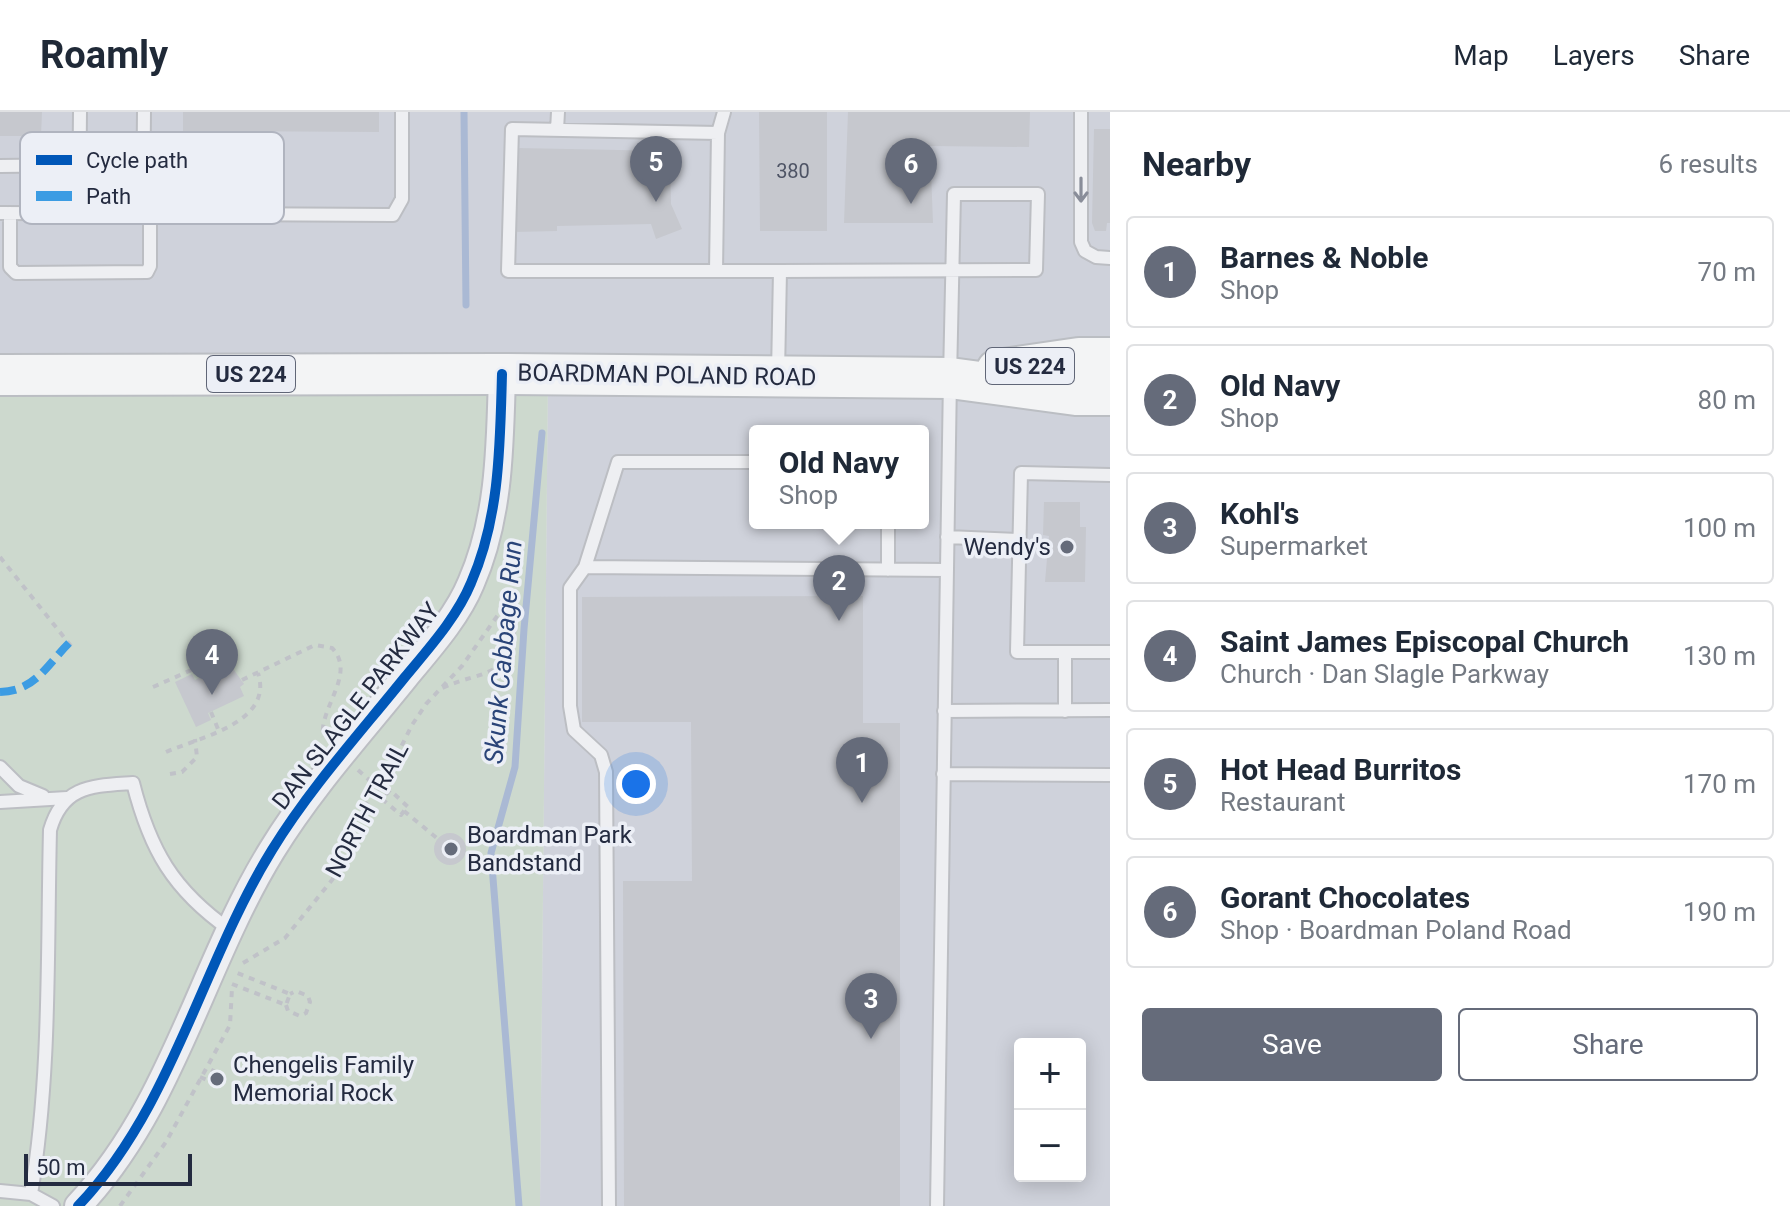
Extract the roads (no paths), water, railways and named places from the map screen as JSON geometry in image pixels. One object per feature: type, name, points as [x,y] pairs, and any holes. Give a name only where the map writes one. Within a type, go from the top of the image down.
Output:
[{"type":"main road","name":"BOARDMAN POLAND ROAD","points":[[950,378],[1079,358],[1110,358]]},
{"type":"main road","name":"BOARDMAN POLAND ROAD","points":[[0,375],[502,374],[950,378],[1076,395],[1110,395]]},
{"type":"street","name":"DAN SLAGLE PARKWAY","points":[[78,1206],[118,1159],[144,1116],[230,930],[272,850],[308,797],[432,644],[471,583],[485,538],[499,466],[502,374]]},
{"type":"lane","points":[[144,112],[144,132]]},
{"type":"lane","points":[[284,215],[393,215],[402,199],[402,112]]},
{"type":"lane","points":[[557,130],[558,112]]},
{"type":"lane","points":[[716,271],[718,133],[724,112]]},
{"type":"lane","points":[[1081,112],[1081,242],[1085,251],[1096,257],[1110,258]]},
{"type":"lane","points":[[1081,133],[1090,112]]},
{"type":"lane","points":[[718,133],[512,129],[508,271],[952,269],[1036,270],[1038,194],[954,194],[952,269],[946,570],[937,1206]]},
{"type":"lane","points":[[0,166],[20,166]]},
{"type":"lane","points":[[5,213],[10,267],[16,273],[147,272],[150,266],[147,224]]},
{"type":"lane","points":[[778,376],[780,271]]},
{"type":"lane","points":[[609,1206],[606,772],[601,755],[574,730],[570,706],[570,588],[585,567],[618,462],[749,462]]},
{"type":"lane","points":[[1110,475],[1021,473],[1017,652],[1110,652]]},
{"type":"lane","points":[[888,529],[888,570]]},
{"type":"lane","points":[[947,537],[1019,540]]},
{"type":"lane","points":[[585,567],[946,570]]},
{"type":"lane","points":[[1065,653],[1065,711]]},
{"type":"lane","points":[[944,711],[1110,710]]},
{"type":"lane","points":[[0,767],[19,786],[47,798]]},
{"type":"lane","points":[[943,774],[1110,775]]},
{"type":"lane","points":[[31,1194],[45,1065],[50,830],[55,811],[79,790],[133,783],[150,837],[166,870],[183,893],[230,930]]},
{"type":"lane","points":[[0,802],[67,798]]},
{"type":"lane","points":[[0,1191],[31,1194],[53,1206]]},
{"type":"waterway","name":"Skunk Cabbage Run","points":[[464,112],[466,305]]},
{"type":"waterway","name":"Skunk Cabbage Run","points":[[519,1206],[491,853],[515,767],[542,433]]},
{"type":"place","name":"Hot Head Burritos","points":[[656,202]]},
{"type":"place","name":"Gorant Chocolates","points":[[911,204]]},
{"type":"place","name":"Wendy's","points":[[1067,547]]},
{"type":"place","name":"Old Navy","points":[[839,621]]},
{"type":"place","name":"Saint James Episcopal Church","points":[[212,695]]},
{"type":"place","name":"Barnes & Noble","points":[[862,803]]},
{"type":"place","name":"Boardman Park Bandstand","points":[[451,849]]},
{"type":"place","name":"Kohl's","points":[[871,1039]]},
{"type":"place","name":"Chengelis Family Memorial Rock","points":[[217,1079]]}]
